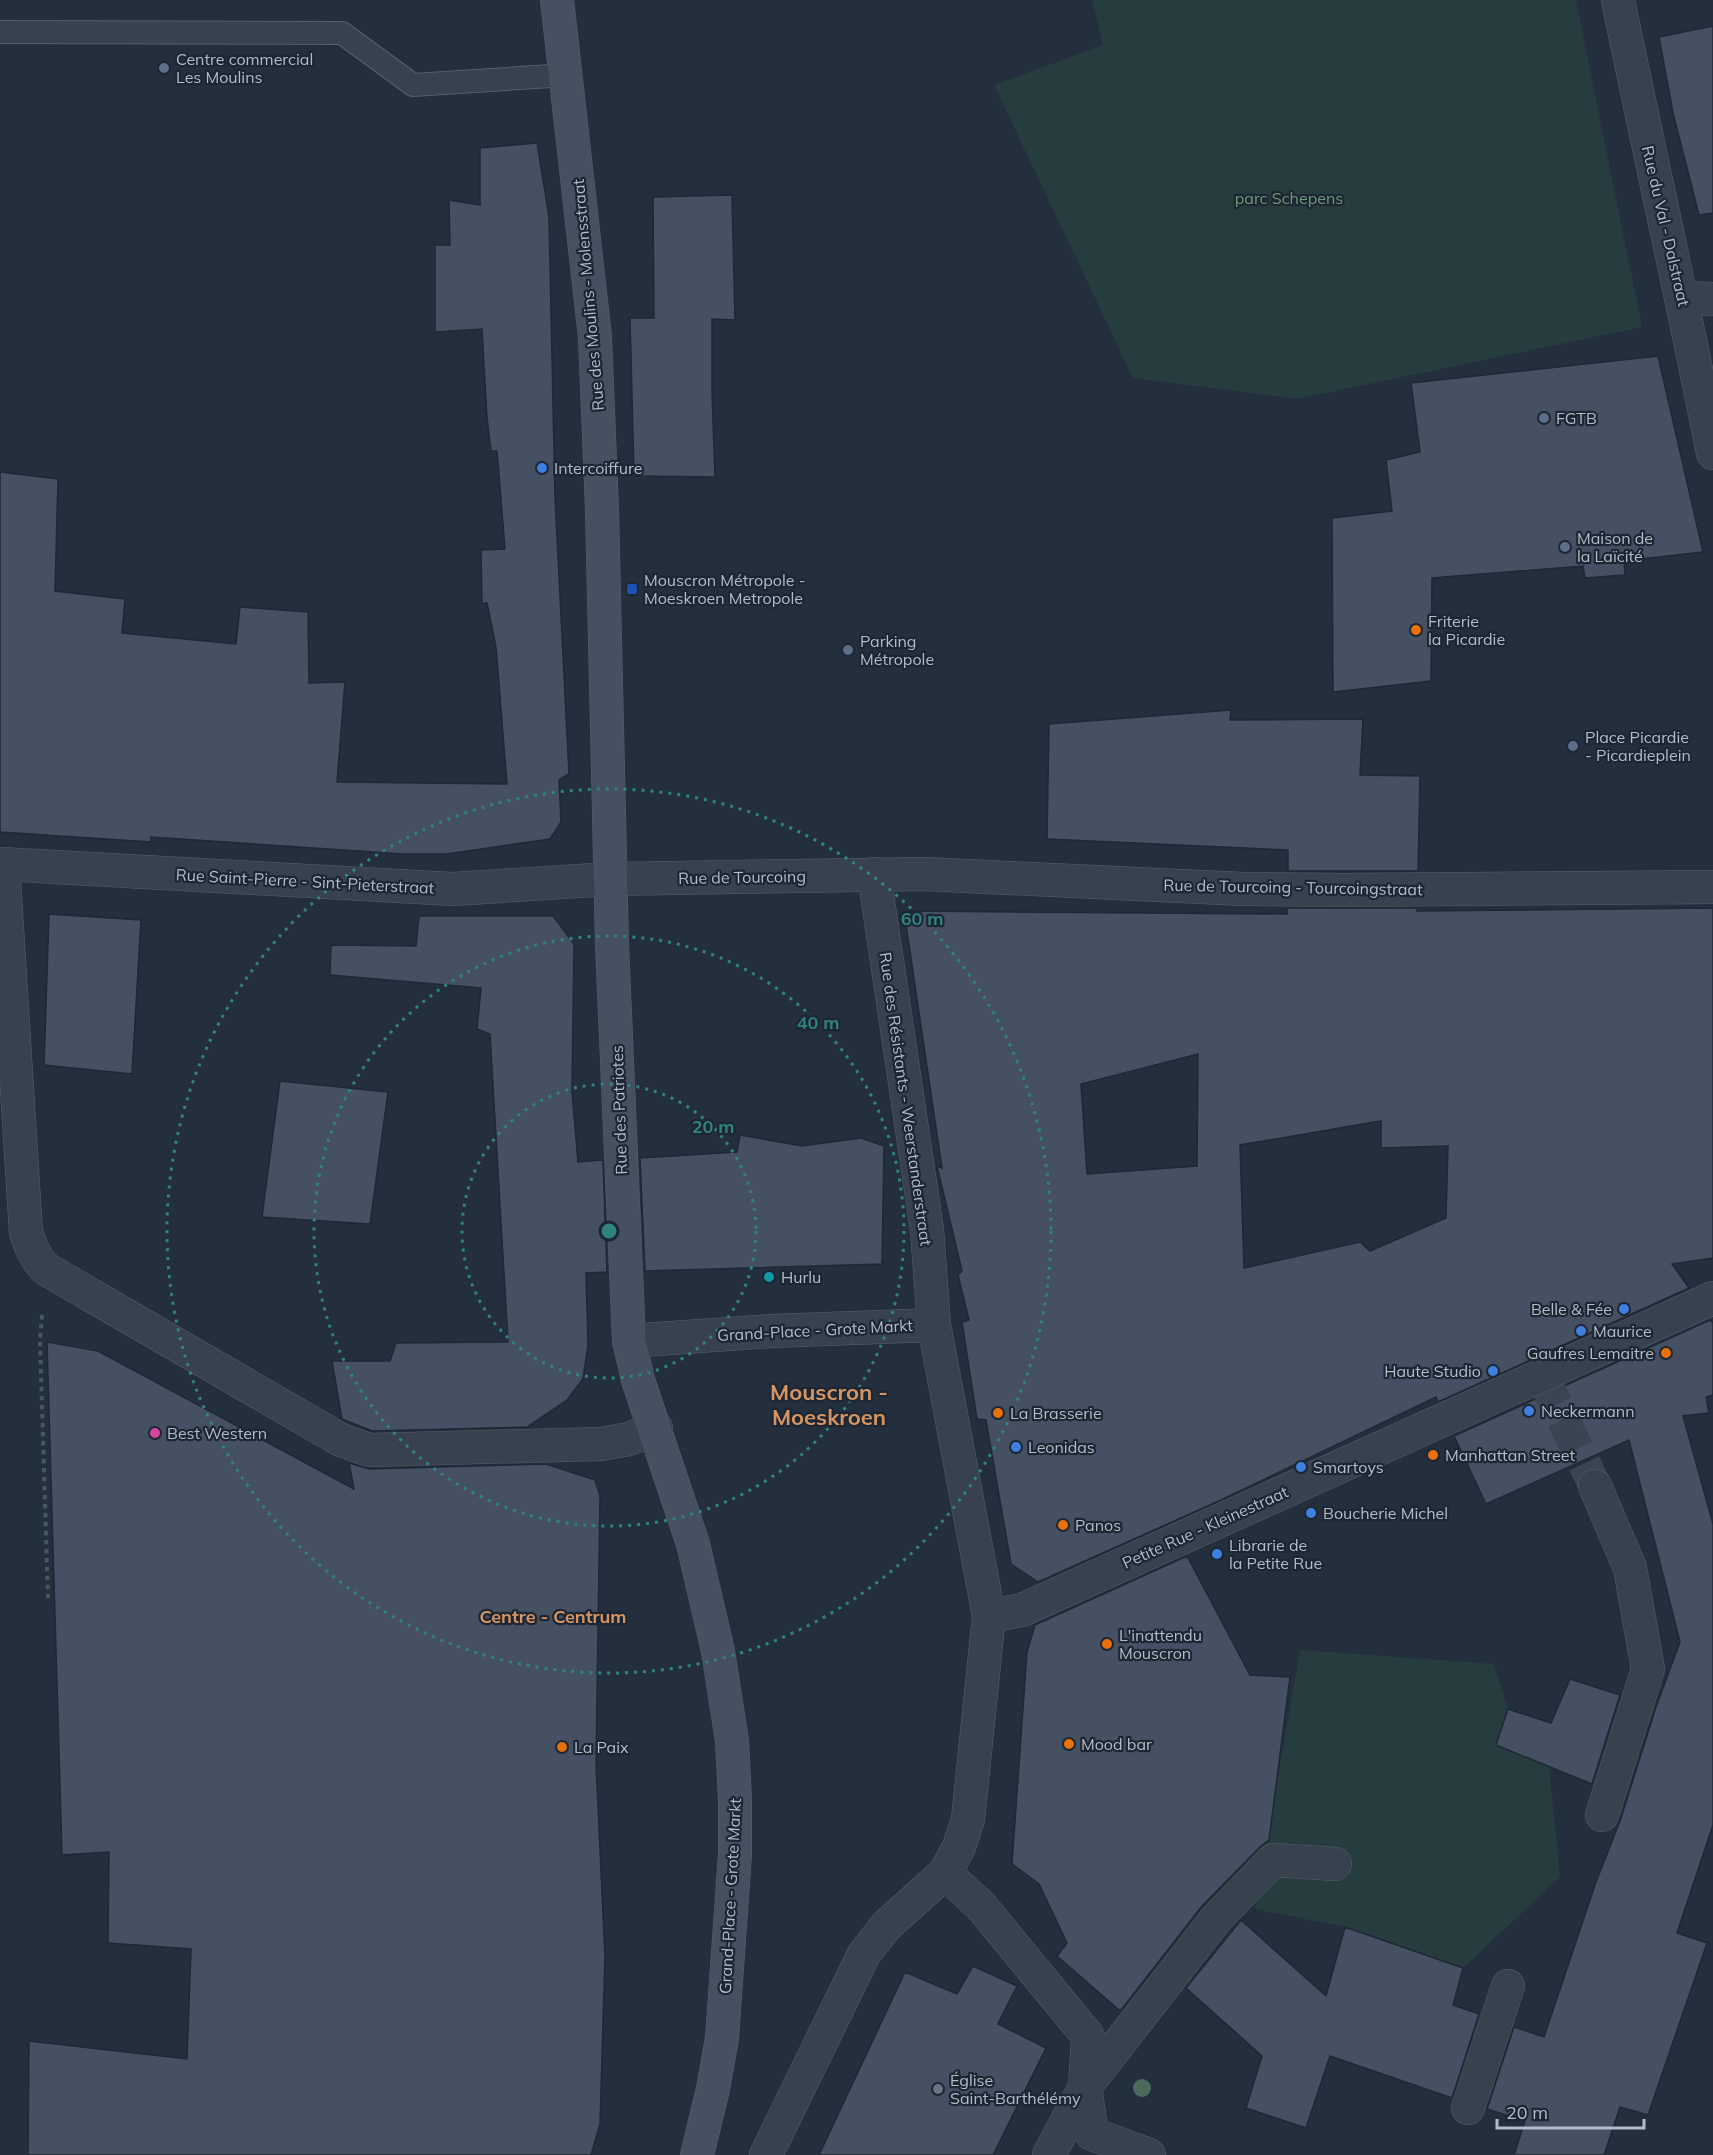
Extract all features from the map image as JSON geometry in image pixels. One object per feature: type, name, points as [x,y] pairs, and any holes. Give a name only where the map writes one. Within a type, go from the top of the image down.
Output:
[{"type":"main road","name":"Rue des Moulins - Molensstraat","points":[[557,0],[595,338],[602,510],[610,879]]},
{"type":"main road","name":"Rue des Patriotes","points":[[610,879],[628,1341]]},
{"type":"main road","name":"Grand-Place - Grote Markt","points":[[628,1341],[638,1380],[656,1428],[693,1544],[723,1681],[734,1770],[735,1854],[722,2038],[713,2089],[697,2155]]},
{"type":"street","name":"Rue du Val - Dalstraat","points":[[1618,0],[1668,243],[1698,298],[1713,453]]},
{"type":"street","name":"Rue Saint-Pierre - Sint-Pieterstraat","points":[[2,864],[453,889],[610,879]]},
{"type":"street","points":[[2,864],[26,1233],[32,1250],[46,1269],[341,1440],[369,1450],[601,1444],[629,1439],[656,1428]]},
{"type":"street","name":"Rue de Tourcoing","points":[[610,879],[874,874]]},
{"type":"street","name":"Rue de Tourcoing - Tourcoingstraat","points":[[874,874],[985,876],[1288,890],[1713,887]]},
{"type":"street","name":"Rue des Résistants - Weerstanderstraat","points":[[874,874],[927,1230],[934,1325]]},
{"type":"street","name":"Petite Rue - Kleinestraat","points":[[989,1616],[1022,1610],[1713,1298]]},
{"type":"street","name":"Grand-Place - Grote Markt","points":[[628,1341],[772,1331],[934,1325],[989,1616],[968,1819],[959,1847],[945,1873],[886,1925],[864,1954],[766,2155]]},
{"type":"street","points":[[1595,1486],[1630,1568],[1648,1669],[1602,1815]]},
{"type":"street","points":[[1049,2155],[1085,2087],[1216,1919],[1273,1860],[1335,1864]]},
{"type":"street","points":[[945,1873],[980,1905],[1088,2036],[1085,2087],[1092,2134],[1149,2155]]},
{"type":"street","points":[[1468,2108],[1508,1986]]},
{"type":"lane","points":[[0,32],[342,33],[413,85],[567,75]]},
{"type":"path","points":[[46,1269],[40,1341],[48,1599]]},
{"type":"green space","name":"parc Schepens","points":[[1092,0],[1576,0],[1642,327],[1297,399],[1133,378],[994,85],[1103,45]]},
{"type":"green space","points":[[1300,1650],[1494,1664],[1508,1709],[1496,1745],[1549,1766],[1560,1877],[1463,1968],[1345,1927],[1255,1909]]},
{"type":"building","points":[[1713,26],[1713,213],[1699,215],[1673,113],[1659,37]]},
{"type":"building","points":[[537,143],[549,217],[555,497],[569,774],[559,780],[561,822],[550,839],[447,854],[403,854],[151,837],[151,842],[0,832],[0,472],[58,479],[55,591],[125,599],[122,633],[236,644],[240,607],[308,612],[309,683],[345,682],[337,782],[507,784],[496,647],[487,603],[482,604],[481,550],[505,549],[497,451],[491,451],[487,418],[482,329],[435,332],[435,245],[450,245],[449,200],[480,205],[480,148]]},
{"type":"building","points":[[732,195],[735,320],[712,319],[715,477],[634,476],[630,318],[654,318],[653,197]]},
{"type":"building","name":"FGTB","points":[[1658,356],[1703,552],[1624,561],[1625,575],[1585,578],[1583,566],[1432,578],[1431,681],[1333,692],[1332,518],[1392,511],[1386,460],[1420,452],[1411,383]]},
{"type":"building","points":[[1231,710],[1230,720],[1363,719],[1360,775],[1420,776],[1418,871],[1288,871],[1288,850],[1047,839],[1049,724]]},
{"type":"building","points":[[1287,908],[1417,908],[1417,911],[1713,908],[1713,1258],[1672,1264],[1689,1288],[1438,1402],[1436,1397],[1221,1500],[1038,1582],[1011,1564],[986,1420],[977,1419],[962,1322],[969,1320],[958,1275],[962,1271],[937,1166],[942,1168],[904,911],[1287,914]],"holes":[[[1198,1054],[1197,1166],[1087,1174],[1081,1084]],[[1381,1121],[1381,1148],[1448,1146],[1446,1218],[1370,1251],[1360,1242],[1244,1268],[1240,1145]]]},
{"type":"building","points":[[49,914],[141,920],[132,1074],[44,1065]]},
{"type":"building","points":[[419,916],[553,916],[574,944],[572,1092],[578,1162],[603,1160],[607,1272],[586,1273],[588,1345],[583,1379],[567,1400],[527,1427],[372,1431],[342,1419],[332,1361],[390,1361],[396,1343],[508,1342],[490,1034],[477,1029],[481,988],[330,975],[331,945],[416,946]]},
{"type":"building","points":[[280,1081],[388,1092],[370,1224],[262,1217]]},
{"type":"building","points":[[740,1135],[802,1146],[861,1138],[884,1146],[882,1264],[645,1271],[640,1158],[737,1152]]},
{"type":"building","points":[[1710,1320],[1713,1323],[1713,1395],[1706,1397],[1709,1413],[1683,1416],[1713,1524],[1713,1825],[1677,1933],[1707,1943],[1648,2115],[1620,2107],[1604,2155],[1514,2155],[1525,2121],[1487,2109],[1514,2027],[1544,2037],[1680,1642],[1629,1440],[1486,1504],[1454,1436]]},
{"type":"building","points":[[47,1342],[98,1351],[354,1489],[349,1463],[369,1469],[546,1464],[595,1480],[600,1496],[596,1764],[605,1956],[600,2124],[591,2155],[28,2155],[29,2041],[187,2059],[191,1949],[108,1943],[109,1852],[62,1855]]},
{"type":"building","points":[[1187,1556],[1250,1675],[1290,1677],[1269,1840],[1202,1906],[1119,2010],[1057,1956],[1067,1943],[1039,1884],[1012,1864],[1027,1652],[1035,1625]]},
{"type":"building","points":[[1570,1679],[1620,1695],[1592,1784],[1496,1745],[1508,1709],[1551,1723]]},
{"type":"building","points":[[1241,1920],[1326,1996],[1345,1927],[1463,1968],[1453,2005],[1479,2014],[1452,2098],[1330,2056],[1306,2128],[1246,2108],[1262,2056],[1186,1988]]},
{"type":"building","name":"Église Saint-Barthélémy","points":[[973,1966],[1017,1986],[998,2024],[1046,2048],[993,2155],[819,2155],[905,1972],[957,1994]]},
{"type":"tunnel","points":[[1542,1375],[1595,1486]]},
{"type":"place","name":"Centre commercial Les Moulins","points":[[164,68]]},
{"type":"place","name":"FGTB","points":[[1544,418]]},
{"type":"place","name":"Intercoiffure","points":[[542,468]]},
{"type":"place","name":"Maison de la Laïcité","points":[[1565,547]]},
{"type":"place","name":"Mouscron Métropole - Moeskroen Metropole","points":[[632,589]]},
{"type":"place","name":"Friterie la Picardie","points":[[1416,630]]},
{"type":"place","name":"Parking Métropole","points":[[848,650]]},
{"type":"place","name":"Place Picardie - Picardieplein","points":[[1573,746]]},
{"type":"place","name":"Hurlu","points":[[769,1277]]},
{"type":"place","name":"Belle & Fée","points":[[1624,1309]]},
{"type":"place","name":"Maurice","points":[[1581,1331]]},
{"type":"place","name":"Gaufres Lemaitre","points":[[1666,1353]]},
{"type":"place","name":"Haute Studio","points":[[1493,1371]]},
{"type":"place","name":"Neckermann","points":[[1529,1411]]},
{"type":"place","name":"La Brasserie","points":[[998,1413]]},
{"type":"place","name":"Best Western","points":[[155,1433]]},
{"type":"place","name":"Leonidas","points":[[1016,1447]]},
{"type":"place","name":"Manhattan Street","points":[[1433,1455]]},
{"type":"place","name":"Smartoys","points":[[1301,1467]]},
{"type":"place","name":"Boucherie Michel","points":[[1311,1513]]},
{"type":"place","name":"Panos","points":[[1063,1525]]},
{"type":"place","name":"Librarie de la Petite Rue","points":[[1217,1554]]},
{"type":"place","name":"L'inattendu Mouscron","points":[[1107,1644]]},
{"type":"place","name":"Mood bar","points":[[1069,1744]]},
{"type":"place","name":"La Paix","points":[[562,1747]]},
{"type":"place","name":"Église Saint-Barthélémy","points":[[938,2089]]},
{"type":"district","name":"Mouscron - Moeskroen","points":[[829,1404]]},
{"type":"district","name":"Centre - Centrum","points":[[553,1617]]}]
